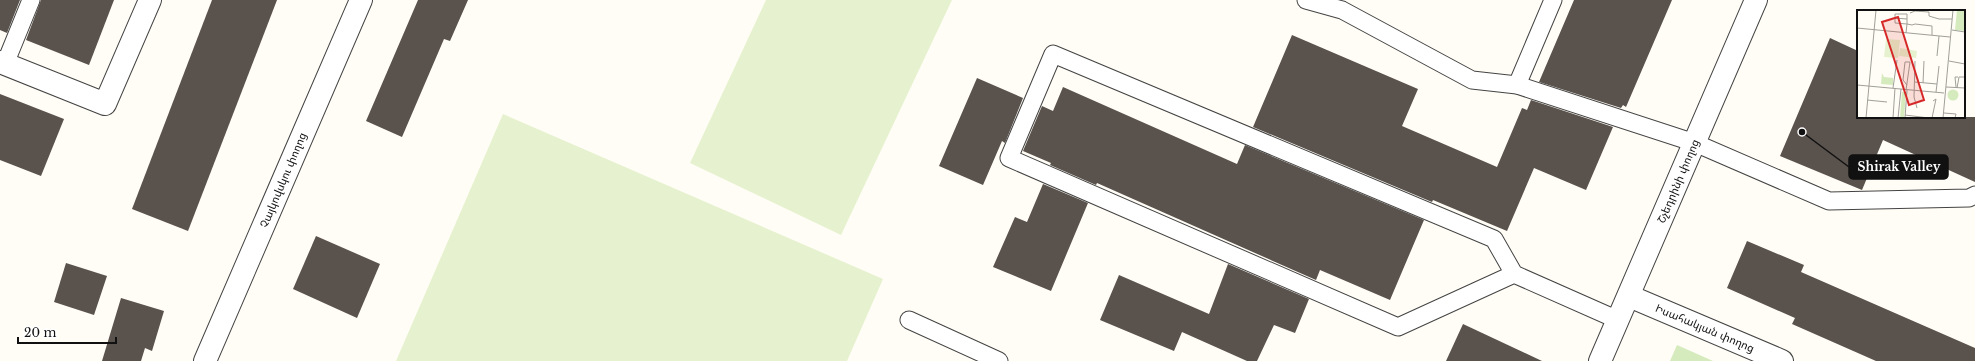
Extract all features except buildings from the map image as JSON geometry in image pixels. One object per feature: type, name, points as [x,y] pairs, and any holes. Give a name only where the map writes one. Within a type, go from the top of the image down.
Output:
[{"type":"street","points":[[3,63],[105,104],[150,0]]},
{"type":"street","name":"Չայկովսկու փողոց","points":[[205,361],[361,0]]},
{"type":"street","name":"Շչեդրինի փողոց","points":[[1600,361],[1756,0]]},
{"type":"street","name":"Իսահակյան փողոց","points":[[1629,296],[1782,361]]},
{"type":"lane","points":[[3,63],[31,0]]},
{"type":"lane","points":[[1306,0],[1342,10],[1472,80],[1516,85],[1694,143],[1829,201],[1969,198],[1975,195]]},
{"type":"lane","points":[[1516,85],[1553,0]]},
{"type":"lane","points":[[1514,274],[1398,326],[1009,158],[1053,54],[1494,239],[1514,274],[1618,320]]},
{"type":"lane","points":[[909,320],[999,361]]},
{"type":"green space","points":[[766,0],[952,0],[841,235],[690,163]]},
{"type":"green space","points":[[503,114],[883,279],[847,361],[396,361]]},
{"type":"green space","points":[[1677,345],[1713,361],[1670,361]]},
{"type":"place","name":"Shirak Valley","points":[[1802,132]]}]
